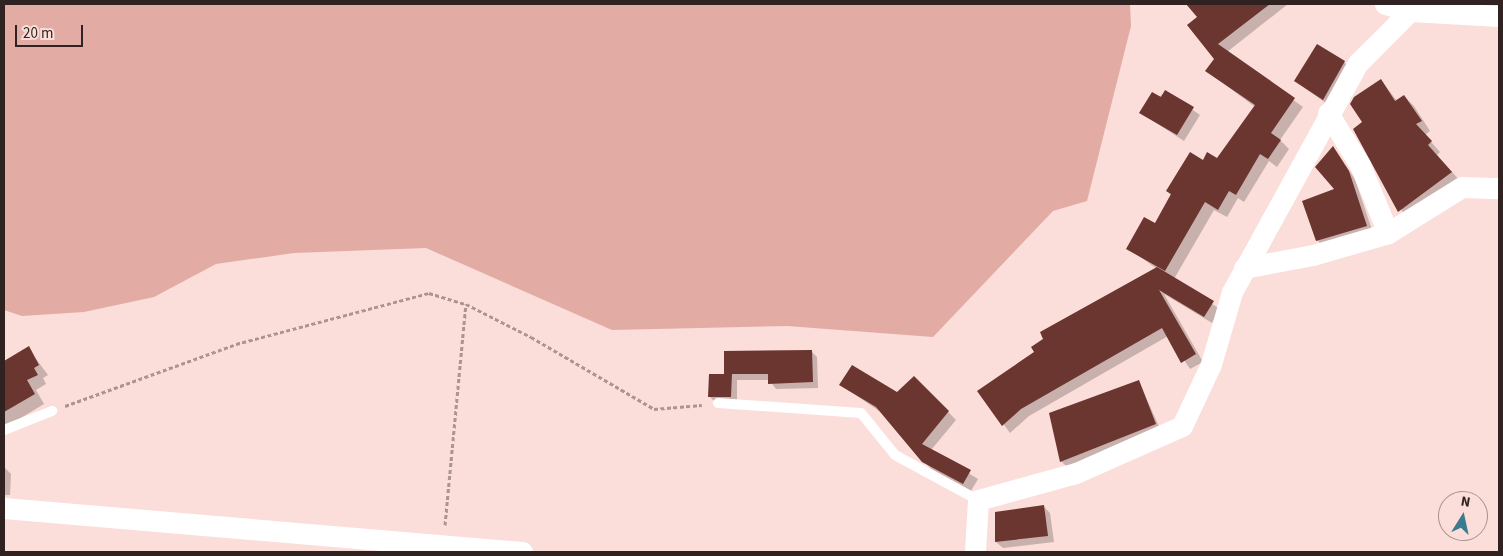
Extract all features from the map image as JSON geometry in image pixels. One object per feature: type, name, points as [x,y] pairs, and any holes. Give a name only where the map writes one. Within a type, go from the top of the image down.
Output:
[{"type":"street","points":[[1385,4],[1410,11],[1499,16]]},
{"type":"street","points":[[975,552],[978,500],[1076,473],[1182,426],[1211,364],[1232,292],[1328,113],[1358,63],[1410,11]]},
{"type":"street","points":[[1328,113],[1360,165],[1388,233]]},
{"type":"street","points":[[1244,268],[1313,255],[1388,233],[1462,187],[1499,188]]},
{"type":"street","points":[[4,508],[522,552]]},
{"type":"lane","points":[[718,403],[860,413],[895,455],[978,500]]},
{"type":"lane","points":[[4,430],[52,411]]},
{"type":"path","points":[[52,411],[236,344],[429,293],[466,304],[654,409],[718,403]]},
{"type":"path","points":[[443,546],[466,304]]},
{"type":"shaded area","points":[[4,4],[1130,4],[1131,26],[1087,201],[1053,211],[933,337],[787,326],[612,330],[426,248],[294,253],[216,264],[154,297],[84,312],[22,316],[4,310]]},
{"type":"building","points":[[1186,4],[1270,4],[1218,44],[1295,98],[1271,133],[1281,140],[1268,159],[1260,154],[1236,195],[1229,191],[1218,210],[1205,202],[1165,271],[1126,249],[1144,217],[1155,223],[1171,194],[1166,191],[1190,152],[1203,160],[1207,152],[1217,158],[1255,105],[1205,71],[1214,59],[1187,25],[1197,17]]},
{"type":"building","points":[[1317,44],[1345,61],[1323,100],[1294,81]]},
{"type":"building","points":[[1381,79],[1395,101],[1404,95],[1422,121],[1416,124],[1432,141],[1428,145],[1452,172],[1398,212],[1353,129],[1362,122],[1350,104],[1354,97]]},
{"type":"building","points":[[1165,90],[1194,107],[1177,135],[1139,113],[1152,92],[1161,97]]},
{"type":"building","points":[[1333,146],[1349,171],[1367,226],[1316,241],[1302,201],[1334,189],[1315,167]]},
{"type":"building","points":[[1157,267],[1214,301],[1204,317],[1159,290],[1196,354],[1181,363],[1162,328],[1021,409],[1002,426],[977,391],[1034,352],[1031,347],[1043,339],[1040,332]]},
{"type":"building","points":[[29,346],[39,365],[34,368],[38,375],[27,380],[35,394],[4,412],[4,361]]},
{"type":"building","points":[[812,350],[813,382],[768,384],[768,374],[732,374],[731,397],[708,397],[709,374],[724,374],[724,351]]},
{"type":"building","points":[[852,365],[897,392],[914,376],[949,411],[922,444],[971,470],[963,484],[922,462],[876,407],[839,385]]},
{"type":"building","points":[[1139,380],[1156,424],[1060,462],[1049,413]]},
{"type":"building","points":[[1044,505],[1048,536],[995,542],[995,512]]}]
